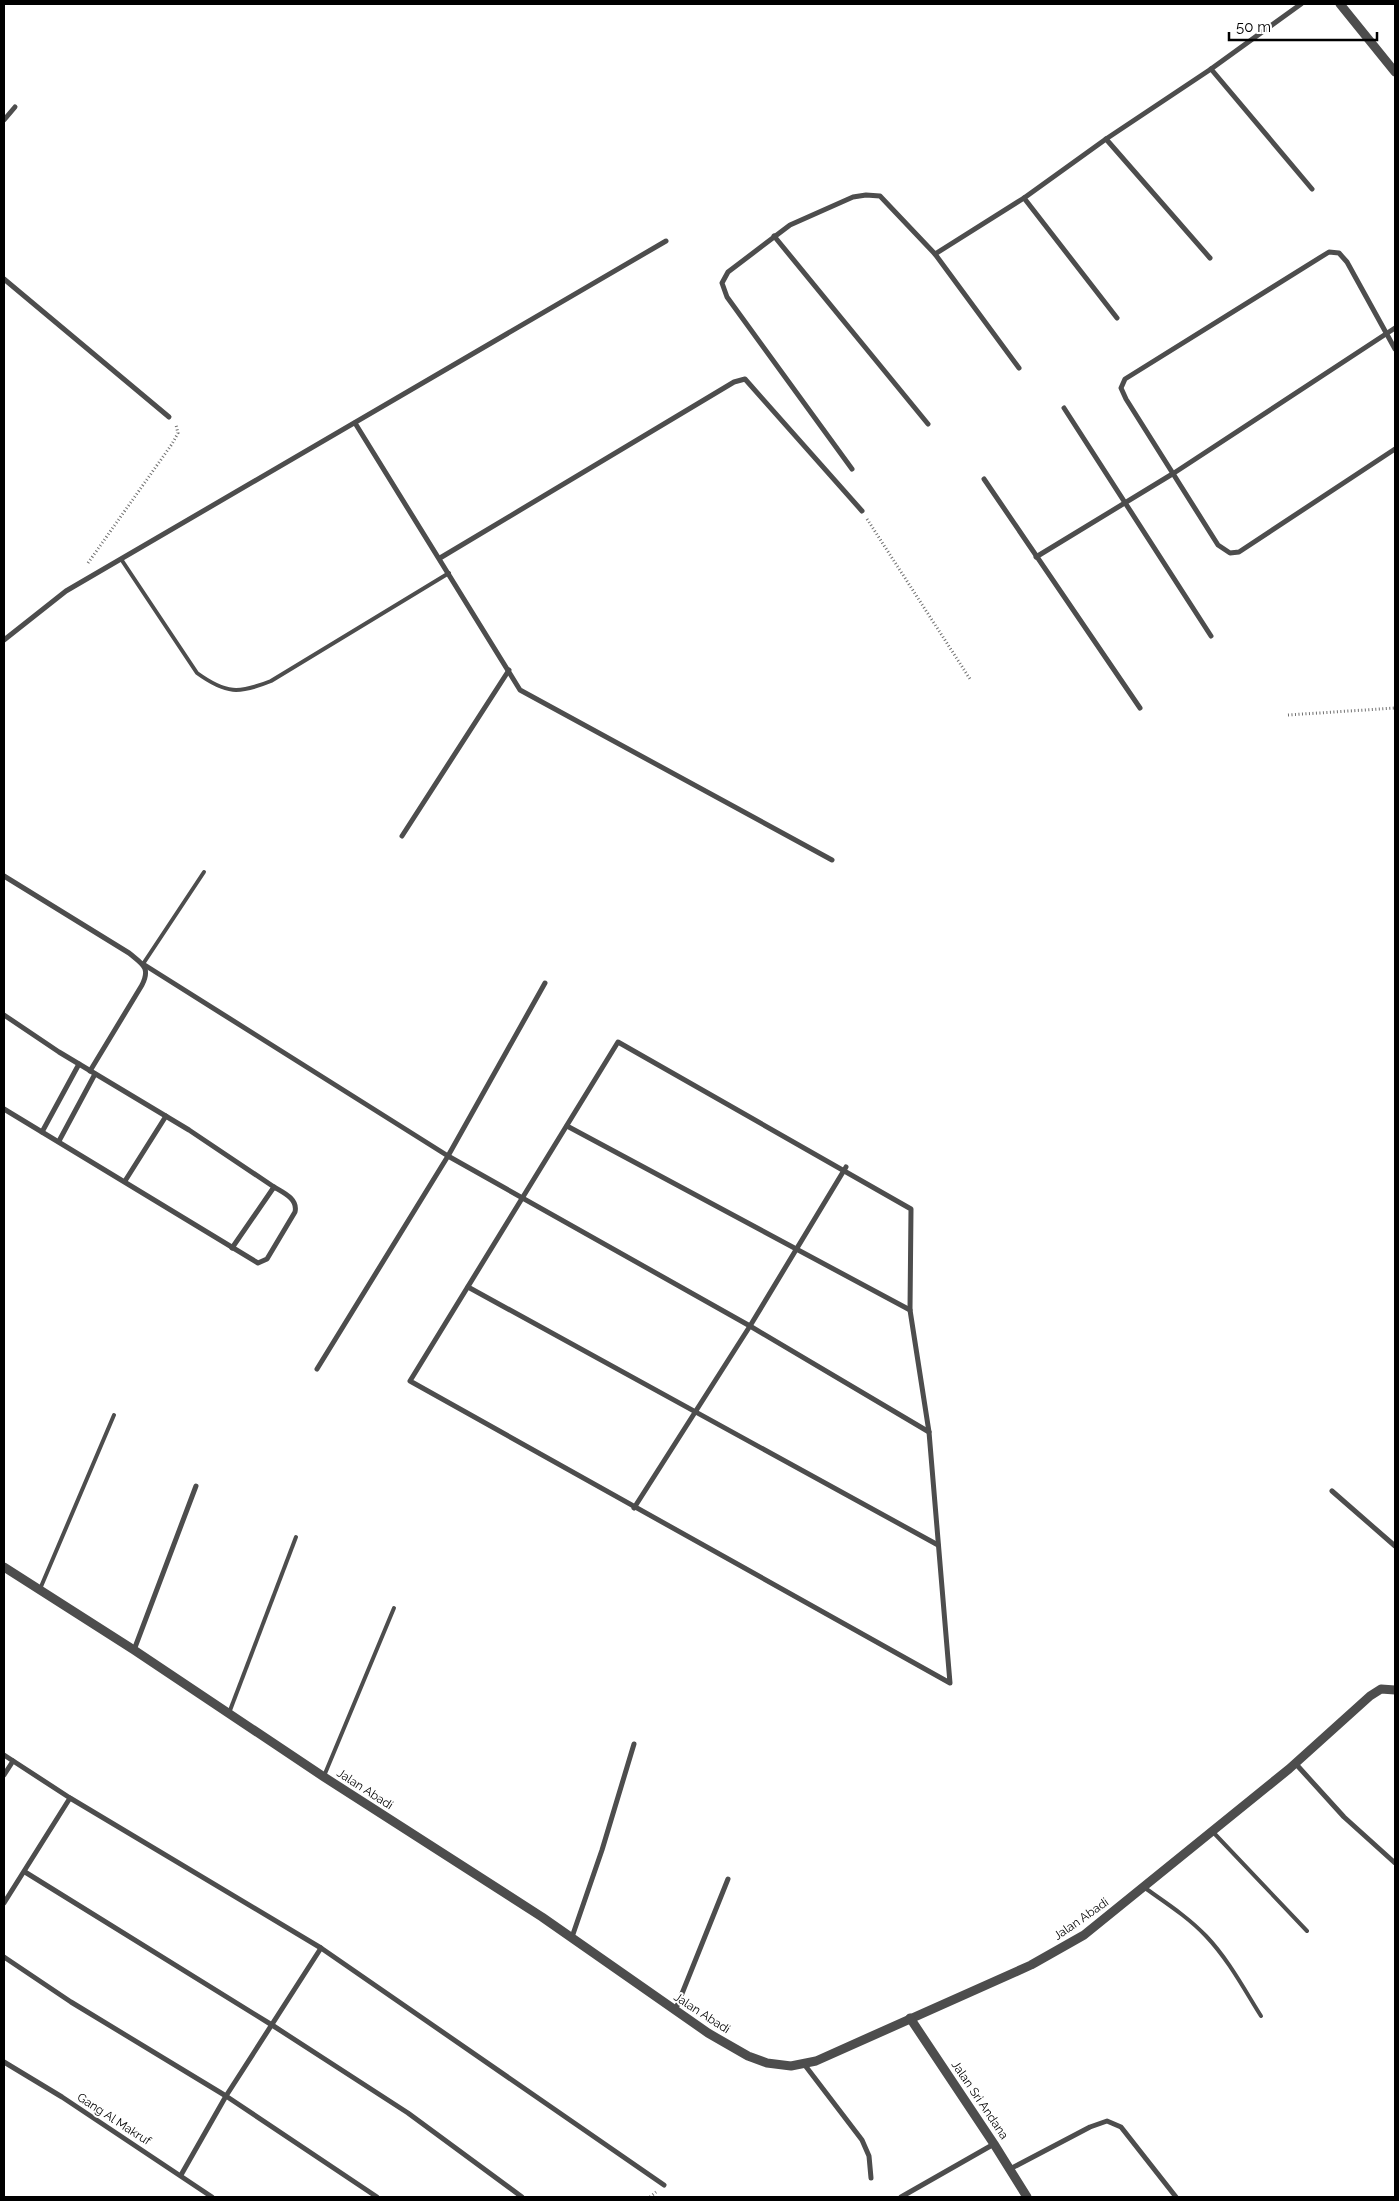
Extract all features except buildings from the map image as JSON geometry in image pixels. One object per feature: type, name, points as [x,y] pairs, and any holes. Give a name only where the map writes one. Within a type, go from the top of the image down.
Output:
[{"type":"street","points":[[935,254],[1024,198],[1106,139],[1211,69],[1301,4]]},
{"type":"street","points":[[1340,4],[1395,72]]},
{"type":"street","points":[[1211,69],[1312,189]]},
{"type":"street","points":[[4,120],[15,107]]},
{"type":"street","points":[[1106,139],[1210,258]]},
{"type":"street","points":[[852,469],[727,297],[722,283],[728,272],[790,224],[853,197],[866,195],[880,196],[935,254],[1019,368]]},
{"type":"street","points":[[1024,198],[1117,318]]},
{"type":"street","points":[[774,236],[928,424]]},
{"type":"street","points":[[4,640],[66,591],[666,241]]},
{"type":"street","points":[[1395,349],[1347,262],[1339,253],[1329,252],[1125,379],[1121,388],[1126,399],[1218,545],[1230,553],[1239,552],[1395,448]]},
{"type":"street","points":[[4,279],[169,417]]},
{"type":"street","points":[[1036,557],[1126,504],[1395,328]]},
{"type":"street","points":[[440,558],[734,382],[744,379],[862,511]]},
{"type":"street","points":[[1064,408],[1212,636]]},
{"type":"street","points":[[355,423],[520,690],[832,860]]},
{"type":"street","points":[[984,480],[1140,708]]},
{"type":"street","points":[[402,836],[509,670]]},
{"type":"street","points":[[4,876],[448,1156],[750,1326],[929,1432]]},
{"type":"street","points":[[59,1141],[93,1072],[146,978],[147,972],[143,964]]},
{"type":"street","points":[[317,1369],[448,1156],[546,983]]},
{"type":"street","points":[[4,1015],[79,1064],[166,1116],[274,1187],[294,1201],[296,1208],[290,1223],[267,1259],[258,1263],[4,1109]]},
{"type":"street","points":[[618,1042],[845,1168],[911,1209],[910,1310],[929,1432],[950,1683],[634,1508],[410,1381],[567,1126],[618,1042]]},
{"type":"street","points":[[42,1132],[79,1064]]},
{"type":"street","points":[[125,1181],[166,1116]]},
{"type":"street","points":[[567,1126],[910,1310]]},
{"type":"street","points":[[634,1508],[750,1326],[845,1168]]},
{"type":"street","points":[[232,1248],[274,1187]]},
{"type":"street","points":[[468,1287],[938,1545]]},
{"type":"street","points":[[134,1650],[196,1486]]},
{"type":"street","points":[[1332,1492],[1395,1546]]},
{"type":"street","name":"Jalan Abadi","points":[[4,1567],[572,1937],[708,2033],[748,2056],[779,2066],[816,2061],[1054,1953],[1084,1935],[1295,1763],[1370,1696],[1381,1689],[1395,1690]]},
{"type":"street","points":[[572,1937],[602,1850],[634,1744]]},
{"type":"street","points":[[4,1756],[70,1798],[321,1948],[664,2185]]},
{"type":"street","points":[[4,1775],[13,1761]]},
{"type":"street","points":[[1295,1763],[1344,1817],[1395,1863]]},
{"type":"street","points":[[4,1903],[70,1798]]},
{"type":"street","points":[[25,1872],[272,2024],[408,2113],[522,2197]]},
{"type":"street","points":[[675,2011],[728,1879]]},
{"type":"street","points":[[181,2175],[226,2096],[321,1948]]},
{"type":"street","points":[[4,1956],[79,2007],[226,2096],[377,2197]]},
{"type":"street","name":"Jalan Sri Andana","points":[[910,2018],[1027,2197]]},
{"type":"street","name":"Gang Al Makruf","points":[[4,2062],[62,2097],[212,2197]]},
{"type":"street","points":[[804,2064],[862,2140],[869,2156],[871,2178]]},
{"type":"street","points":[[1010,2169],[1090,2127],[1107,2121],[1121,2127],[1176,2197]]},
{"type":"street","points":[[901,2197],[994,2144]]},
{"type":"lane","points":[[121,559],[197,673],[215,687],[236,691],[271,681],[449,573]]},
{"type":"lane","points":[[143,964],[204,872]]},
{"type":"lane","points":[[40,1589],[114,1415]]},
{"type":"lane","points":[[229,1713],[296,1537]]},
{"type":"lane","points":[[324,1777],[394,1608]]},
{"type":"lane","points":[[1212,1831],[1307,1931]]},
{"type":"lane","points":[[1144,1887],[1207,1936],[1261,2016]]},
{"type":"path","points":[[82,570],[172,444],[178,433],[177,427],[169,417]]},
{"type":"path","points":[[862,511],[970,679]]},
{"type":"path","points":[[1288,715],[1395,708]]}]
